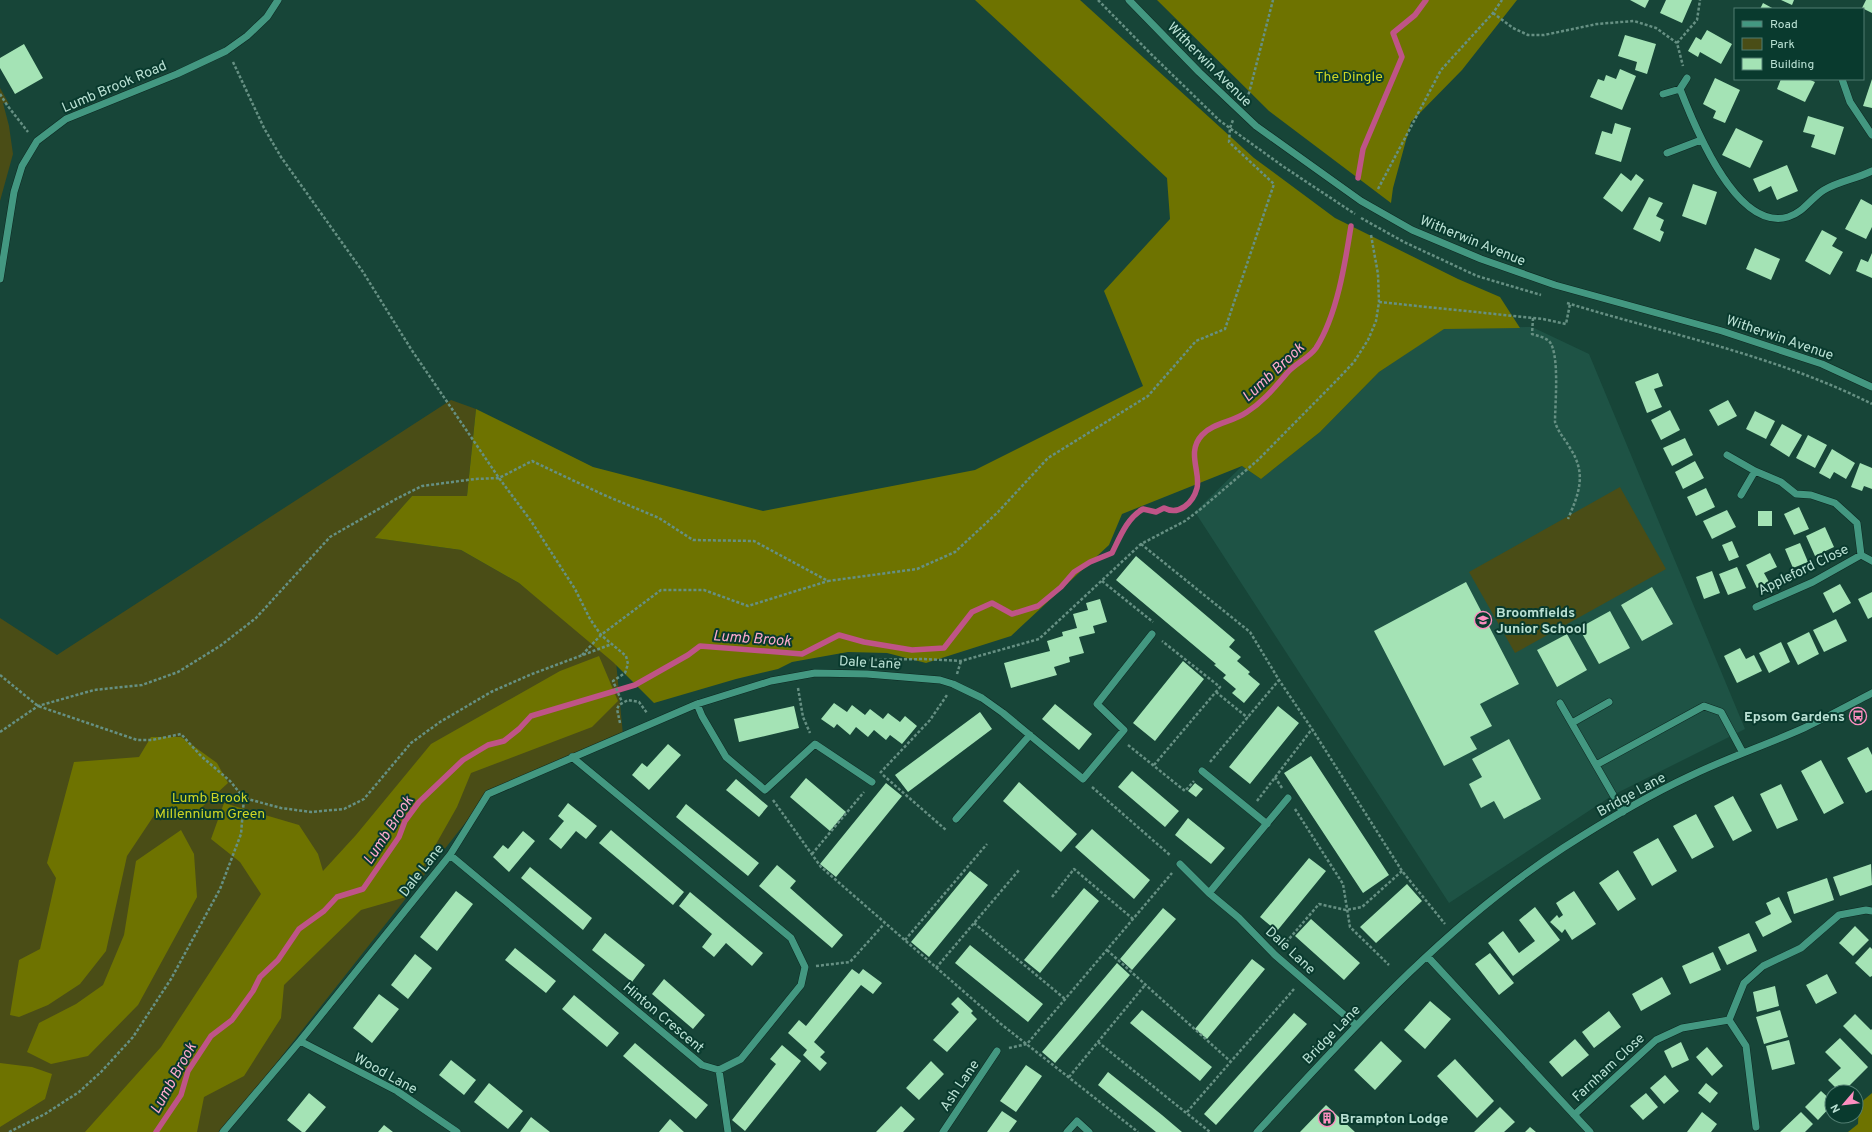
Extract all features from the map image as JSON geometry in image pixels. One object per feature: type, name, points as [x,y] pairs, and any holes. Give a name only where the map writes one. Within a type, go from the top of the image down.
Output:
[{"type":"street","name":"Lumb Brook Road","points":[[0,279],[14,192],[22,166],[37,141],[66,119],[177,74],[226,51],[247,36],[266,17],[278,0]]},
{"type":"street","name":"Witherwin Avenue","points":[[1129,0],[1238,110],[1256,126],[1361,201],[1412,230],[1481,259],[1555,285],[1722,330],[1822,364],[1872,387]]},
{"type":"street","points":[[1663,94],[1680,89],[1687,78]]},
{"type":"street","points":[[1842,80],[1850,102],[1872,135]]},
{"type":"street","points":[[1680,89],[1701,140],[1715,166],[1730,187],[1756,211],[1770,218],[1787,217],[1802,210],[1823,191],[1840,181],[1872,171]]},
{"type":"street","points":[[1667,153],[1701,140]]},
{"type":"street","name":"Appleford Close","points":[[1727,455],[1755,471],[1781,482],[1796,494],[1811,495],[1835,503],[1857,523],[1861,555]]},
{"type":"street","points":[[1741,495],[1755,471]]},
{"type":"street","name":"Appleford Close","points":[[1861,555],[1872,562]]},
{"type":"street","name":"Appleford Close","points":[[1756,607],[1813,582],[1861,555]]},
{"type":"street","points":[[1083,779],[1124,730],[1097,704],[1152,634]]},
{"type":"street","name":"Dale Lane","points":[[223,1132],[300,1041],[450,855],[488,794],[697,704],[771,681],[815,673],[836,672],[940,680],[953,684],[982,698],[1083,779]]},
{"type":"street","name":"Bridge Lane","points":[[1257,1132],[1356,1026],[1427,956],[1452,932],[1513,884],[1557,853],[1623,812],[1689,776],[1802,728],[1872,693]]},
{"type":"street","points":[[1572,723],[1609,702]]},
{"type":"street","points":[[1560,703],[1623,812]]},
{"type":"street","points":[[697,704],[726,757],[765,790],[816,744],[872,782]]},
{"type":"street","points":[[1596,766],[1704,706],[1721,712],[1743,753]]},
{"type":"street","points":[[956,819],[1030,735]]},
{"type":"street","points":[[572,757],[791,938],[805,967],[801,986],[741,1058],[719,1070],[728,1132]]},
{"type":"street","points":[[1202,771],[1267,824]]},
{"type":"street","points":[[1209,893],[1288,798]]},
{"type":"street","name":"Hinton Crescent","points":[[450,855],[702,1065],[719,1070]]},
{"type":"street","name":"Dale Lane","points":[[1180,864],[1209,893],[1239,918],[1275,955],[1356,1026]]},
{"type":"street","points":[[1756,1127],[1746,1046],[1729,1020],[1744,983],[1762,966],[1801,948],[1839,915],[1866,910],[1872,911]]},
{"type":"street","points":[[1427,956],[1590,1132]]},
{"type":"street","name":"Farnham Close","points":[[1574,1115],[1656,1040],[1682,1028],[1729,1020]]},
{"type":"street","name":"Wood Lane","points":[[300,1041],[397,1091],[457,1132]]},
{"type":"street","name":"Ash Lane","points":[[943,1132],[997,1051]]},
{"type":"street","points":[[1067,1132],[1077,1121],[1089,1132]]},
{"type":"path","points":[[581,656],[601,635],[661,590],[704,590],[748,606],[828,581],[917,568],[955,552],[998,512],[1048,458],[1148,396],[1196,341],[1225,329],[1274,184],[1229,142],[1230,128],[1238,110],[1249,93],[1274,0]]},
{"type":"path","points":[[1378,189],[1441,70],[1493,13],[1502,0]]},
{"type":"path","points":[[1677,43],[1697,20],[1700,0]]},
{"type":"path","points":[[1493,13],[1513,28],[1528,35],[1544,35],[1597,24],[1634,21],[1656,28],[1677,43],[1687,78]]},
{"type":"path","points":[[226,51],[264,128],[281,157],[363,272],[411,349],[499,478],[531,521],[575,588],[590,619],[601,635],[626,656],[628,664],[625,674],[614,681],[622,702]]},
{"type":"path","points":[[0,94],[25,129],[37,141]]},
{"type":"path","points":[[957,675],[960,661],[1038,639],[1141,544],[1185,521],[1258,460],[1354,362],[1368,340],[1376,321],[1379,302],[1378,274],[1371,235]]},
{"type":"path","points":[[1379,302],[1533,318],[1566,324],[1570,304]]},
{"type":"path","points":[[1533,318],[1532,334],[1544,337],[1550,342],[1555,355],[1555,422],[1557,428],[1575,456],[1580,474],[1578,495],[1568,519]]},
{"type":"path","points":[[0,732],[38,706],[94,690],[142,685],[178,672],[220,646],[256,618],[330,537],[396,499],[422,486],[475,479],[499,478],[532,461],[604,495],[658,518],[693,540],[754,541],[828,581]]},
{"type":"path","points":[[1141,544],[1250,632],[1402,872],[1452,932]]},
{"type":"path","points":[[1102,581],[1153,622]]},
{"type":"path","points":[[0,675],[38,706],[137,740],[152,740],[181,734],[201,756],[230,781],[244,798],[281,808],[311,812],[344,809],[364,799],[411,743],[440,722],[492,692],[532,674],[612,644]]},
{"type":"path","points":[[1154,765],[1220,687],[1172,649]]},
{"type":"path","points":[[1118,737],[1185,791],[1279,680]]},
{"type":"path","points":[[798,685],[802,717],[816,744]]},
{"type":"path","points":[[1216,692],[1248,718]]},
{"type":"path","points":[[623,735],[617,714],[617,709],[622,702],[633,700],[639,702],[644,708]]},
{"type":"path","points":[[1249,810],[1312,729]]},
{"type":"path","points":[[880,772],[946,830]]},
{"type":"path","points":[[1275,777],[1343,884],[1346,910],[1350,927],[1389,965]]},
{"type":"path","points":[[997,1051],[1027,1044],[1180,864],[1083,779]]},
{"type":"path","points":[[765,790],[820,868],[838,881],[884,924],[905,940],[1027,1044],[1138,1132]]},
{"type":"path","points":[[9,1132],[45,1114],[79,1092],[101,1072],[133,1037],[171,979],[220,889],[241,834],[244,798]]},
{"type":"path","points":[[905,940],[987,844]]},
{"type":"path","points":[[1052,897],[1074,869],[1133,919]]},
{"type":"path","points":[[936,968],[1019,870]]},
{"type":"path","points":[[1275,955],[1319,904],[1346,910],[1362,907],[1402,872]]},
{"type":"path","points":[[974,923],[1065,999]]},
{"type":"path","points":[[805,967],[850,962],[884,924]]},
{"type":"path","points":[[1106,950],[1230,1061]]},
{"type":"path","points":[[1187,1112],[1303,979]]},
{"type":"path","points":[[1069,1077],[1145,985]]},
{"type":"path","points":[[1098,1042],[1210,1132]]},
{"type":"shaded area","name":"Broomfields Junior School","points":[[1532,327],[1589,354],[1745,729],[1613,795],[1449,903],[1195,512],[1242,466],[1261,479],[1320,432],[1379,372],[1444,328]]},
{"type":"green space","points":[[975,0],[1080,0],[1254,158],[1335,218],[1458,279],[1500,297],[1520,328],[1444,329],[1379,372],[1320,432],[1261,479],[1242,466],[1122,514],[1109,545],[1011,636],[926,663],[887,653],[848,652],[792,662],[778,669],[736,679],[654,703],[613,662],[519,583],[461,550],[375,538],[412,496],[467,496],[476,409],[593,467],[763,511],[975,470],[1143,386],[1104,291],[1170,219],[1167,178]]},
{"type":"green space","name":"The Dingle","points":[[1157,0],[1517,0],[1462,70],[1411,122],[1393,188],[1391,203],[1269,111]]},
{"type":"green space","points":[[0,88],[9,104],[3,103],[9,126],[13,154],[0,201]]},
{"type":"green space","name":"Lumb Brook Millennium Green","points":[[451,400],[476,409],[467,496],[412,496],[376,538],[461,550],[519,583],[616,661],[623,735],[488,794],[222,1132],[0,1132],[0,618],[57,655]]},
{"type":"green space","points":[[1620,487],[1666,569],[1515,653],[1469,572]]},
{"type":"green space","points":[[599,656],[618,701],[592,727],[471,773],[457,807],[406,897],[361,910],[284,985],[281,1018],[244,1076],[204,1097],[197,1132],[85,1132],[161,1047],[261,894],[240,862],[211,839],[224,803],[299,825],[318,854],[323,871],[356,835],[431,744],[560,671]]},
{"type":"green space","points":[[151,737],[181,737],[217,763],[228,783],[191,817],[172,819],[159,808],[127,856],[106,951],[80,984],[48,1005],[19,1017],[10,1015],[19,960],[40,949],[56,878],[47,863],[74,762],[139,757]]},
{"type":"green space","points":[[181,830],[194,854],[197,897],[138,1005],[88,1056],[51,1064],[27,1052],[39,1023],[76,1004],[103,985],[124,935],[136,861]]},
{"type":"green space","points":[[0,1063],[32,1067],[52,1074],[45,1099],[0,1127]]},
{"type":"green space","points":[[1872,1093],[1872,1132],[1848,1132],[1858,1124],[1864,1124],[1864,1100]]},
{"type":"building","points":[[1630,0],[1649,0],[1645,8]]},
{"type":"building","points":[[1666,0],[1692,0],[1682,23],[1660,13]]},
{"type":"building","points":[[1781,0],[1794,0],[1792,5]]},
{"type":"building","points":[[1866,0],[1872,0],[1872,13],[1862,8]]},
{"type":"building","points":[[1763,3],[1772,8],[1760,8]]},
{"type":"building","points":[[1707,30],[1732,44],[1721,64],[1700,52],[1698,57],[1688,51],[1696,37],[1701,40]]},
{"type":"building","points":[[1625,35],[1656,44],[1647,74],[1635,70],[1637,62],[1618,56]]},
{"type":"building","points":[[24,44],[43,78],[15,94],[0,68],[0,58]]},
{"type":"building","points":[[1620,69],[1636,76],[1622,110],[1590,97],[1598,79],[1604,81],[1606,75],[1616,79]]},
{"type":"building","points":[[1715,78],[1740,90],[1725,123],[1713,118],[1716,111],[1703,104]]},
{"type":"building","points":[[1872,79],[1872,108],[1863,106]]},
{"type":"building","points":[[1781,80],[1810,80],[1815,82],[1805,102],[1777,89]]},
{"type":"building","points":[[1808,116],[1844,127],[1835,155],[1811,147],[1815,135],[1803,132]]},
{"type":"building","points":[[1615,123],[1631,128],[1621,162],[1595,154],[1602,131],[1612,134]]},
{"type":"building","points":[[1736,128],[1763,141],[1750,168],[1722,155]]},
{"type":"building","points":[[1787,165],[1798,191],[1777,200],[1771,186],[1759,192],[1753,179]]},
{"type":"building","points":[[1621,173],[1631,181],[1636,174],[1644,180],[1622,212],[1603,198]]},
{"type":"building","points":[[1693,184],[1717,192],[1706,225],[1682,216]]},
{"type":"building","points":[[1649,197],[1663,203],[1656,216],[1664,220],[1660,230],[1664,232],[1660,242],[1633,229]]},
{"type":"building","points":[[1861,199],[1872,205],[1872,227],[1866,239],[1845,229]]},
{"type":"building","points":[[1822,230],[1837,238],[1832,246],[1843,252],[1830,275],[1805,261]]},
{"type":"building","points":[[1755,248],[1780,259],[1771,280],[1746,269]]},
{"type":"building","points":[[1872,253],[1872,278],[1856,271],[1861,259],[1868,262]]},
{"type":"building","points":[[1658,373],[1663,386],[1654,389],[1662,407],[1647,413],[1635,382]]},
{"type":"building","points":[[1728,400],[1737,416],[1718,426],[1709,410]]},
{"type":"building","points":[[1670,410],[1680,430],[1661,440],[1651,420]]},
{"type":"building","points":[[1755,411],[1775,421],[1766,439],[1746,429]]},
{"type":"building","points":[[1782,424],[1802,435],[1789,457],[1770,445]]},
{"type":"building","points":[[1808,435],[1827,445],[1815,468],[1796,458]]},
{"type":"building","points":[[1685,438],[1693,455],[1672,466],[1663,448]]},
{"type":"building","points":[[1832,449],[1855,463],[1846,479],[1834,472],[1830,479],[1819,473]]},
{"type":"building","points":[[1695,461],[1704,478],[1683,489],[1675,472]]},
{"type":"building","points":[[1860,463],[1872,468],[1872,489],[1864,486],[1862,491],[1851,487]]},
{"type":"building","points":[[1706,488],[1715,507],[1696,516],[1687,497]]},
{"type":"building","points":[[1799,507],[1809,529],[1794,535],[1784,514]]},
{"type":"building","points":[[1727,510],[1736,527],[1712,539],[1703,521]]},
{"type":"building","points":[[1758,511],[1772,511],[1772,526],[1758,526]]},
{"type":"building","points":[[1825,527],[1834,547],[1815,556],[1806,536]]},
{"type":"building","points":[[1732,541],[1739,557],[1729,561],[1722,545]]},
{"type":"building","points":[[1800,543],[1808,562],[1793,568],[1785,549]]},
{"type":"building","points":[[1770,553],[1777,567],[1764,573],[1769,582],[1757,588],[1746,565]]},
{"type":"building","points":[[1136,556],[1235,640],[1229,647],[1241,657],[1237,661],[1250,672],[1248,674],[1260,684],[1244,703],[1232,693],[1236,689],[1223,678],[1226,675],[1214,665],[1216,664],[1116,580]]},
{"type":"building","points":[[1737,567],[1746,588],[1728,595],[1719,574]]},
{"type":"building","points":[[1712,571],[1720,593],[1704,599],[1696,577]]},
{"type":"building","points":[[1466,582],[1519,684],[1480,704],[1492,726],[1470,737],[1477,749],[1444,766],[1374,631]]},
{"type":"building","points":[[1840,584],[1851,603],[1833,613],[1823,593]]},
{"type":"building","points":[[1652,587],[1673,624],[1642,641],[1621,605]]},
{"type":"building","points":[[1872,592],[1872,617],[1868,619],[1858,599]]},
{"type":"building","points":[[1100,599],[1107,622],[1093,626],[1095,633],[1079,637],[1084,653],[1069,657],[1070,662],[1054,667],[1057,675],[1011,688],[1004,663],[1050,651],[1047,641],[1063,636],[1062,632],[1077,628],[1073,614],[1088,610],[1086,603]]},
{"type":"building","points":[[1610,611],[1630,648],[1599,664],[1579,628]]},
{"type":"building","points":[[1836,619],[1847,641],[1824,652],[1813,630]]},
{"type":"building","points":[[1809,632],[1819,654],[1798,665],[1787,643]]},
{"type":"building","points":[[1567,634],[1587,670],[1557,687],[1537,650]]},
{"type":"building","points":[[1781,642],[1790,662],[1769,673],[1759,653]]},
{"type":"building","points":[[1740,648],[1746,659],[1754,655],[1762,671],[1737,683],[1724,656]]},
{"type":"building","points":[[1183,661],[1204,679],[1155,741],[1133,723]]},
{"type":"building","points":[[834,703],[847,712],[852,705],[865,715],[870,709],[883,719],[888,713],[900,722],[905,716],[917,726],[902,744],[890,735],[886,740],[874,730],[868,737],[856,727],[850,735],[837,724],[834,728],[821,719]]},
{"type":"building","points":[[1055,704],[1092,734],[1079,750],[1042,719]]},
{"type":"building","points":[[794,706],[799,728],[739,742],[734,719]]},
{"type":"building","points":[[1278,706],[1299,723],[1250,784],[1229,767]]},
{"type":"building","points":[[980,712],[992,729],[908,792],[895,775]]},
{"type":"building","points":[[1509,739],[1541,799],[1504,819],[1494,801],[1481,808],[1469,784],[1482,777],[1472,759]]},
{"type":"building","points":[[668,744],[681,755],[649,790],[632,775],[642,763],[647,767]]},
{"type":"building","points":[[1868,747],[1872,755],[1872,790],[1866,793],[1847,758]]},
{"type":"building","points":[[1311,756],[1389,875],[1363,893],[1284,773]]},
{"type":"building","points":[[1821,760],[1844,803],[1824,814],[1801,771]]},
{"type":"building","points":[[1132,771],[1179,811],[1165,827],[1118,787]]},
{"type":"building","points":[[806,778],[846,812],[830,831],[790,797]]},
{"type":"building","points":[[736,779],[768,806],[759,817],[726,790]]},
{"type":"building","points":[[1019,782],[1077,834],[1061,852],[1003,801]]},
{"type":"building","points":[[886,783],[902,796],[836,877],[820,864]]},
{"type":"building","points":[[1195,783],[1203,789],[1196,797],[1188,791]]},
{"type":"building","points":[[1781,784],[1798,820],[1777,829],[1760,794]]},
{"type":"building","points":[[1733,796],[1752,831],[1733,841],[1714,806]]},
{"type":"building","points":[[568,803],[597,826],[586,839],[576,831],[561,849],[549,839],[564,821],[558,816]]},
{"type":"building","points":[[686,804],[759,863],[748,876],[676,817]]},
{"type":"building","points":[[1696,814],[1714,847],[1692,859],[1673,826]]},
{"type":"building","points":[[1188,818],[1225,848],[1211,864],[1175,835]]},
{"type":"building","points":[[1092,829],[1150,880],[1134,899],[1075,847]]},
{"type":"building","points":[[611,830],[684,892],[673,905],[599,843]]},
{"type":"building","points":[[523,831],[535,841],[509,872],[493,857],[503,845],[508,849]]},
{"type":"building","points":[[1658,838],[1677,871],[1652,886],[1633,852]]},
{"type":"building","points":[[1309,858],[1326,871],[1277,931],[1260,917]]},
{"type":"building","points":[[1871,864],[1872,885],[1840,896],[1833,877]]},
{"type":"building","points":[[777,865],[796,881],[790,888],[843,935],[832,948],[759,886]]},
{"type":"building","points":[[530,867],[592,918],[583,930],[521,878]]},
{"type":"building","points":[[1618,870],[1636,899],[1618,911],[1599,883]]},
{"type":"building","points":[[970,871],[988,885],[929,957],[911,942]]},
{"type":"building","points":[[1827,878],[1834,900],[1794,914],[1787,892]]},
{"type":"building","points":[[1407,884],[1422,901],[1376,943],[1360,927]]},
{"type":"building","points":[[1084,888],[1099,901],[1040,973],[1024,960]]},
{"type":"building","points":[[456,891],[473,904],[437,951],[420,937]]},
{"type":"building","points":[[1574,891],[1596,924],[1572,940],[1565,929],[1562,933],[1550,922],[1557,915],[1559,918],[1563,915],[1556,903]]},
{"type":"building","points":[[690,892],[763,953],[752,966],[726,943],[714,957],[702,947],[712,934],[679,906]]},
{"type":"building","points":[[1779,897],[1792,922],[1763,937],[1755,922],[1771,914],[1766,903]]},
{"type":"building","points":[[1535,907],[1560,940],[1513,976],[1488,943],[1503,931],[1519,953],[1535,941],[1519,920]]},
{"type":"building","points":[[1163,908],[1176,919],[1132,970],[1120,959]]},
{"type":"building","points":[[1311,919],[1360,963],[1344,980],[1295,936]]},
{"type":"building","points":[[1855,926],[1869,940],[1853,956],[1839,943]]},
{"type":"building","points":[[605,933],[645,965],[632,982],[592,950]]},
{"type":"building","points":[[1749,933],[1757,951],[1727,965],[1718,947]]},
{"type":"building","points":[[970,945],[1043,1004],[1028,1022],[955,963]]},
{"type":"building","points":[[1870,947],[1872,949],[1872,976],[1870,977],[1855,963]]},
{"type":"building","points":[[515,948],[556,981],[546,993],[505,960]]},
{"type":"building","points":[[1713,952],[1721,970],[1690,984],[1682,966]]},
{"type":"building","points":[[1490,953],[1514,983],[1499,995],[1475,964]]},
{"type":"building","points":[[415,954],[432,968],[408,999],[391,985]]},
{"type":"building","points":[[1252,959],[1265,969],[1207,1039],[1195,1029]]},
{"type":"building","points":[[1117,963],[1130,975],[1055,1063],[1042,1052]]},
{"type":"building","points":[[852,969],[859,974],[863,969],[882,983],[873,994],[861,985],[814,1042],[825,1052],[820,1057],[827,1063],[820,1071],[803,1055],[807,1050],[788,1033],[799,1020],[806,1026]]},
{"type":"building","points":[[1827,974],[1837,993],[1816,1004],[1806,985]]},
{"type":"building","points":[[1662,977],[1671,994],[1641,1011],[1632,994]]},
{"type":"building","points":[[664,979],[705,1015],[693,1029],[652,994]]},
{"type":"building","points":[[1775,986],[1779,1006],[1757,1012],[1753,992]]},
{"type":"building","points":[[379,994],[399,1009],[372,1043],[353,1028]]},
{"type":"building","points":[[574,995],[619,1033],[607,1047],[562,1009]]},
{"type":"building","points":[[958,997],[973,1011],[971,1013],[977,1019],[947,1052],[933,1040],[959,1012],[951,1004]]},
{"type":"building","points":[[1430,1001],[1451,1019],[1425,1049],[1404,1030]]},
{"type":"building","points":[[1142,1010],[1212,1067],[1200,1081],[1130,1023]]},
{"type":"building","points":[[1780,1010],[1788,1037],[1764,1044],[1756,1017]]},
{"type":"building","points":[[1609,1011],[1621,1027],[1594,1048],[1582,1032]]},
{"type":"building","points":[[1294,1013],[1307,1024],[1216,1125],[1204,1114]]},
{"type":"building","points":[[1855,1014],[1871,1030],[1872,1029],[1872,1055],[1843,1026]]},
{"type":"building","points":[[1840,1038],[1868,1067],[1851,1084],[1832,1084],[1828,1080],[1841,1068],[1825,1052]]},
{"type":"building","points":[[1575,1039],[1589,1055],[1562,1077],[1549,1062]]},
{"type":"building","points":[[1789,1040],[1795,1064],[1772,1070],[1766,1046]]},
{"type":"building","points":[[1381,1041],[1402,1061],[1375,1090],[1354,1070]]},
{"type":"building","points":[[1681,1042],[1689,1060],[1672,1068],[1664,1051]]},
{"type":"building","points":[[635,1043],[708,1105],[696,1119],[623,1056]]},
{"type":"building","points":[[782,1045],[801,1061],[745,1131],[732,1120],[776,1064],[770,1059]]},
{"type":"building","points":[[1707,1047],[1723,1066],[1712,1076],[1696,1057]]},
{"type":"building","points":[[1455,1059],[1494,1101],[1477,1118],[1437,1076]]},
{"type":"building","points":[[451,1060],[476,1080],[464,1095],[439,1075]]},
{"type":"building","points":[[931,1061],[944,1074],[919,1100],[906,1088]]},
{"type":"building","points":[[1026,1065],[1042,1076],[1016,1112],[1000,1101]]},
{"type":"building","points":[[1108,1072],[1182,1132],[1156,1132],[1098,1085]]},
{"type":"building","points":[[1665,1075],[1679,1091],[1664,1104],[1650,1088]]},
{"type":"building","points":[[489,1083],[523,1111],[508,1129],[474,1102]]},
{"type":"building","points":[[1706,1083],[1718,1093],[1710,1103],[1698,1093]]},
{"type":"building","points":[[1821,1091],[1824,1094],[1824,1114],[1818,1120],[1805,1107]]},
{"type":"building","points":[[309,1093],[326,1107],[305,1132],[302,1132],[287,1120]]},
{"type":"building","points":[[1646,1093],[1658,1107],[1643,1120],[1630,1106]]},
{"type":"building","name":"Brampton Lodge","points":[[1326,1105],[1355,1132],[1300,1132]]},
{"type":"building","points":[[901,1106],[915,1119],[903,1132],[876,1132]]},
{"type":"building","points":[[1500,1107],[1515,1122],[1504,1132],[1474,1132]]},
{"type":"building","points":[[1002,1111],[1017,1121],[1009,1132],[987,1132]]},
{"type":"building","points":[[1702,1112],[1717,1124],[1711,1132],[1687,1132]]},
{"type":"building","points":[[1801,1112],[1813,1124],[1805,1132],[1780,1132]]},
{"type":"building","points":[[531,1117],[550,1132],[520,1132]]},
{"type":"building","points":[[670,1119],[684,1132],[659,1132]]},
{"type":"building","points":[[384,1125],[393,1132],[378,1132]]},
{"type":"building","points":[[1530,1127],[1536,1132],[1525,1132]]},
{"type":"waterway","points":[[1358,178],[1363,149],[1402,57],[1393,33],[1415,15],[1426,0]]},
{"type":"waterway","name":"Lumb Brook","points":[[156,1132],[181,1095],[188,1071],[211,1036],[232,1020],[253,991],[260,977],[278,960],[299,929],[324,911],[337,897],[363,889],[399,837],[405,821],[419,802],[463,760],[488,745],[504,741],[519,729],[531,716],[635,685],[688,655],[700,646],[802,654],[839,635],[864,642],[912,650],[944,648],[972,612],[992,603],[1012,614],[1038,606],[1061,587],[1074,572],[1090,562],[1112,553],[1128,523],[1143,509],[1156,512],[1164,508],[1175,510],[1185,507],[1192,499],[1197,488],[1198,482],[1194,455],[1197,442],[1202,435],[1212,428],[1253,408],[1269,394],[1291,369],[1310,355],[1316,348],[1335,305],[1343,273],[1351,226]]},
{"type":"place","name":"Broomfields Junior School","points":[[1483,620]]},
{"type":"place","name":"Epsom Gardens","points":[[1858,716]]},
{"type":"place","name":"Brampton Lodge","points":[[1327,1118]]}]
